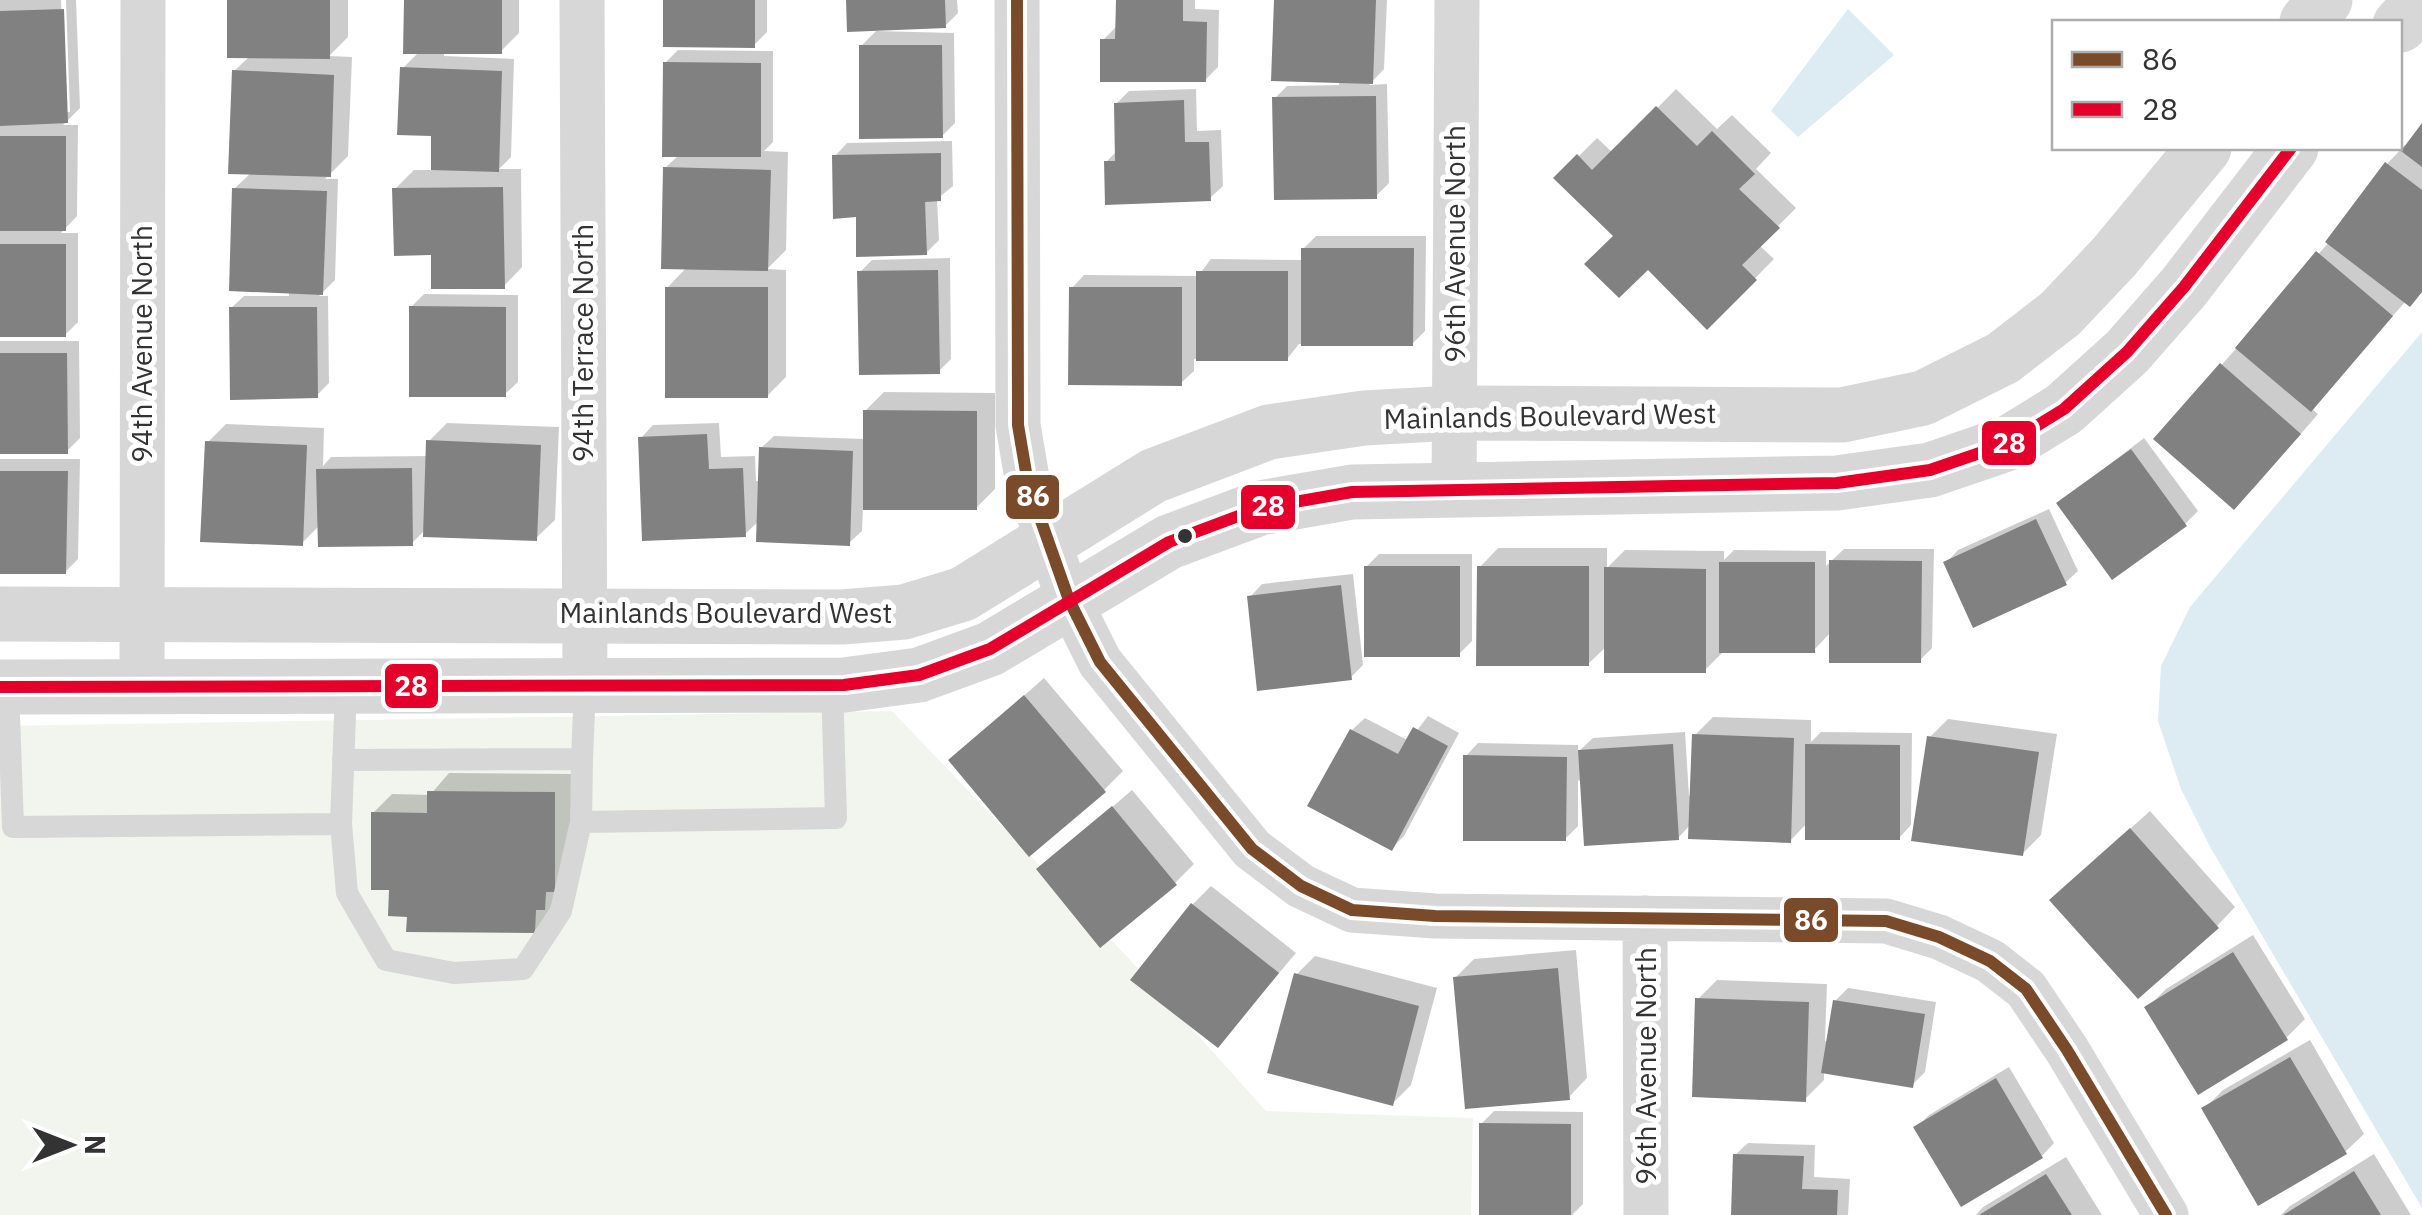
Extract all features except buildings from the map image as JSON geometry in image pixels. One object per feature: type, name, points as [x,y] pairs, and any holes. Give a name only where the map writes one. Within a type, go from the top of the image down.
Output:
[{"type":"street","name":"94th Avenue North","points":[[142,688],[143,0]]},
{"type":"street","name":"94th Terrace North","points":[[582,0],[585,686]]},
{"type":"street","points":[[1017,0],[1018,424],[1028,484],[1069,600],[1100,662],[1252,849],[1301,886],[1352,910],[1435,916],[1886,922],[1940,937],[1990,961],[2026,989],[2166,1215]]},
{"type":"street","name":"96th Avenue North","points":[[1454,488],[1457,0]]},
{"type":"street","points":[[2309,20],[2325,0]]},
{"type":"street","points":[[2402,23],[2422,0]]},
{"type":"street","name":"Mainlands Boulevard West","points":[[0,614],[842,616],[904,612],[963,594],[1154,476],[1269,432],[1364,418],[1454,413],[1842,415],[1923,398],[2003,358],[2060,314],[2114,257],[2202,150]]},
{"type":"street","points":[[4,687],[832,685],[919,675],[990,649],[1169,542],[1260,508],[1352,492],[1836,484],[1930,470],[2009,443],[2064,408],[2126,352],[2184,287],[2288,150]]},
{"type":"street","name":"96th Avenue North","points":[[1646,918],[1646,1215]]},
{"type":"lane","points":[[581,822],[836,818],[832,685]]},
{"type":"lane","points":[[346,687],[341,824],[347,893],[386,960],[454,974],[522,969],[561,911],[581,822],[585,686]]},
{"type":"lane","points":[[4,687],[12,826],[341,824]]},
{"type":"lane","points":[[343,760],[582,759]]},
{"type":"shaded area","points":[[1848,9],[1894,55],[1798,137],[1771,111]]},
{"type":"shaded area","points":[[2422,332],[2422,1208],[2209,845],[2181,789],[2158,721],[2161,666],[2190,607]]},
{"type":"shaded area","points":[[892,711],[1132,962],[1266,1111],[1473,1118],[1471,1215],[0,1215],[0,726]]},
{"type":"transit line","name":"86","points":[[1017,0],[1018,425],[1028,484],[1069,600],[1100,662],[1252,849],[1301,886],[1352,910],[1435,916],[1886,921],[1939,937],[1990,961],[2026,989],[2166,1215]]},
{"type":"transit line","name":"28","points":[[0,687],[844,685],[919,675],[990,649],[1169,542],[1260,508],[1352,492],[1837,483],[1930,470],[2009,443],[2064,409],[2127,352],[2184,287],[2289,150]]}]
